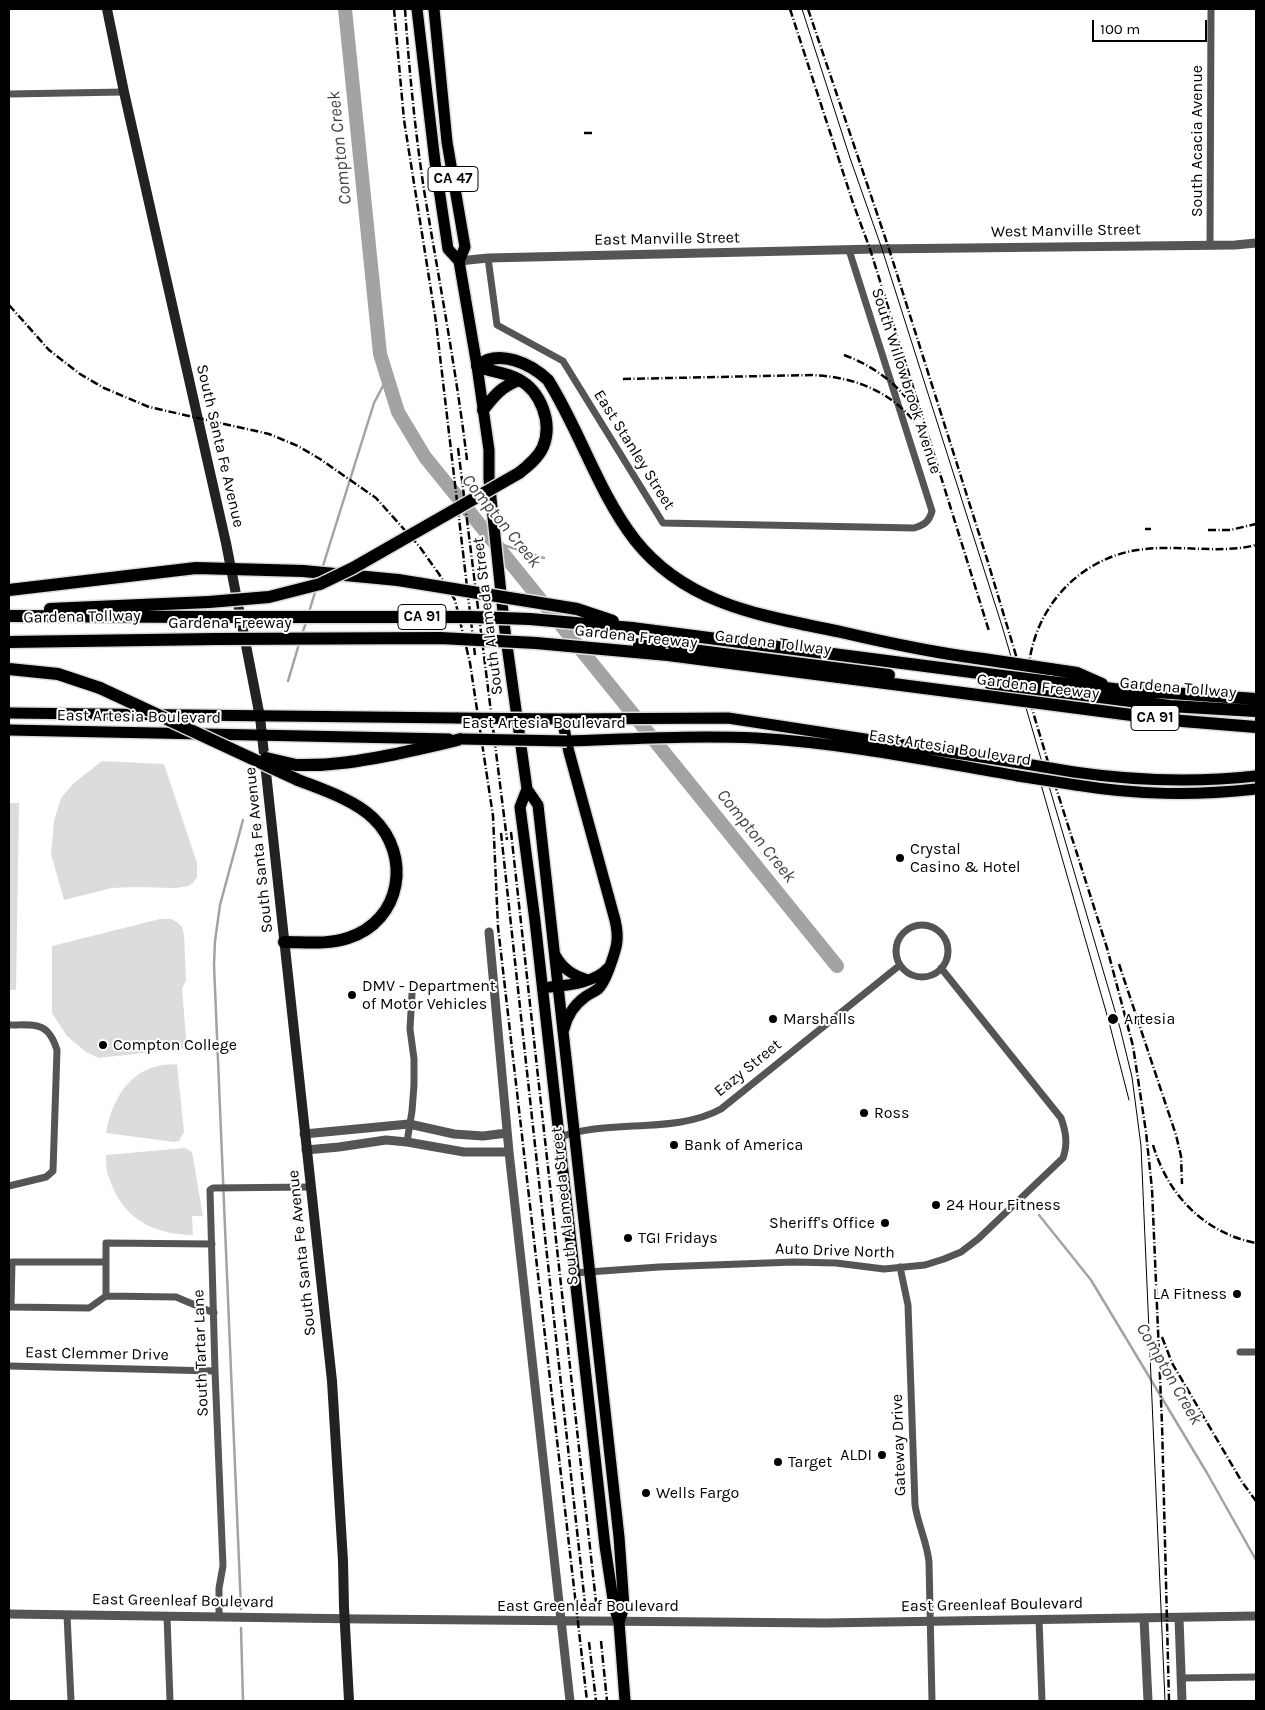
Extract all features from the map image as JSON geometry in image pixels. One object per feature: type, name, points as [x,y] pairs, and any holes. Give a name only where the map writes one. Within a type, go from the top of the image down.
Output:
[{"type":"highway","points":[[9,611],[209,602],[269,597],[294,592],[326,582],[519,473],[530,464],[543,447],[547,424],[539,399],[531,389],[519,380],[477,366],[482,361],[509,358],[530,366],[548,380],[613,505],[636,540],[660,564],[688,586],[721,602],[755,614],[938,654],[983,659],[1051,681]]},
{"type":"highway","points":[[483,410],[507,384],[519,380]]},
{"type":"highway","points":[[9,590],[196,568],[303,571],[398,580],[577,609],[632,628]]},
{"type":"highway","name":"Gardena Freeway","points":[[9,616],[471,617],[530,619],[632,628],[744,642]]},
{"type":"highway","name":"Gardena Tollway","points":[[9,634],[215,636]]},
{"type":"highway","name":"Gardena Freeway","points":[[9,642],[215,636],[468,639],[664,651],[930,689],[1170,720],[1256,727]]},
{"type":"highway","name":"Gardena Tollway","points":[[744,642],[758,652],[988,678],[1051,681],[1170,706],[1256,711]]},
{"type":"highway","points":[[9,669],[58,674],[100,688],[237,750],[251,759],[357,806],[371,816],[380,825],[390,842],[396,858],[397,882],[394,895],[382,914],[368,928],[349,938],[321,943],[284,942]]},
{"type":"highway","name":"Gardena Freeway","points":[[1051,681],[1077,673],[1114,690],[1256,699]]},
{"type":"highway","points":[[237,750],[296,765],[334,765],[461,739]]},
{"type":"main road","name":"South Santa Fe Avenue","points":[[106,9],[232,568],[263,736],[304,1134],[332,1381],[343,1552],[344,1619],[349,1701]]},
{"type":"main road","name":"South Alameda Street","points":[[417,9],[434,162],[448,249],[459,261],[490,458],[489,480],[505,631],[527,789],[538,805],[619,1537],[624,1606],[619,1622]]},
{"type":"main road","name":"South Alameda Street","points":[[434,9],[447,142],[465,247],[459,261]]},
{"type":"main road","name":"East Artesia Boulevard","points":[[9,713],[260,717],[728,718],[1074,772],[1138,780],[1203,781],[1256,776]]},
{"type":"main road","points":[[562,719],[617,930],[617,950],[605,981],[598,989],[583,998],[573,1009],[566,1020],[563,1036]]},
{"type":"main road","name":"East Artesia Boulevard","points":[[9,730],[461,739],[568,746],[718,737],[809,742],[1018,776],[1144,794],[1193,794],[1256,788]]},
{"type":"main road","points":[[809,742],[810,730]]},
{"type":"main road","points":[[948,764],[949,752]]},
{"type":"main road","name":"South Alameda Street","points":[[527,789],[520,807],[605,1546],[614,1606],[619,1622],[625,1701]]},
{"type":"main road","points":[[554,951],[560,964],[567,971],[588,980]]},
{"type":"main road","points":[[542,988],[588,980],[604,972],[610,966]]},
{"type":"street","name":"South Acacia Avenue","points":[[1210,244],[1211,9]]},
{"type":"street","points":[[9,94],[124,92]]},
{"type":"street","name":"West Manville Street","points":[[876,249],[1256,243]]},
{"type":"street","name":"East Manville Street","points":[[459,261],[488,258],[876,249]]},
{"type":"street","name":"South Willowbrook Avenue","points":[[849,250],[932,512],[929,520]]},
{"type":"street","name":"East Stanley Street","points":[[488,258],[497,325],[563,361],[663,523],[914,528],[923,525],[929,520]]},
{"type":"street","points":[[920,925],[925,925],[940,932],[946,942],[947,958],[941,968],[929,976],[920,976],[906,972],[900,964],[896,950],[900,935],[909,928],[920,925]]},
{"type":"street","points":[[489,932],[509,1152],[570,1701]]},
{"type":"street","name":"Eazy Street","points":[[558,1138],[573,1132],[694,1119],[721,1109],[900,964]]},
{"type":"street","name":"Auto Drive North","points":[[574,1273],[659,1267],[794,1262],[836,1263],[884,1269],[925,1265],[944,1259],[961,1252],[978,1239],[1063,1158],[1066,1148],[1066,1130],[1061,1118],[941,968]]},
{"type":"street","points":[[406,1142],[414,1085],[414,1059],[410,1029],[412,994]]},
{"type":"street","points":[[9,1025],[36,1025],[47,1030],[53,1038],[57,1050],[52,1171],[46,1177],[9,1186]]},
{"type":"street","points":[[304,1134],[410,1124],[454,1134],[483,1136],[507,1133]]},
{"type":"street","points":[[306,1150],[386,1140],[464,1152],[509,1152]]},
{"type":"street","name":"South Tartar Lane","points":[[219,1617],[219,1588],[223,1566],[210,1190],[213,1188],[233,1187],[311,1188]]},
{"type":"street","points":[[106,1296],[106,1243],[212,1244]]},
{"type":"street","points":[[106,1262],[12,1262],[11,1307],[90,1308],[106,1296],[176,1297],[214,1313]]},
{"type":"street","name":"Gateway Drive","points":[[900,1267],[908,1305],[915,1505],[917,1520],[928,1551],[932,1701]]},
{"type":"street","points":[[1240,1352],[1256,1352]]},
{"type":"street","name":"East Clemmer Drive","points":[[9,1366],[215,1371]]},
{"type":"street","name":"East Greenleaf Boulevard","points":[[9,1614],[619,1622],[929,1622],[1256,1616]]},
{"type":"street","points":[[67,1615],[71,1701]]},
{"type":"street","points":[[167,1616],[170,1701]]},
{"type":"street","points":[[1144,1618],[1148,1701]]},
{"type":"street","points":[[1179,1618],[1182,1701]]},
{"type":"street","points":[[1039,1619],[1042,1701]]},
{"type":"street","points":[[1181,1678],[1256,1677]]},
{"type":"shaded area","points":[[102,761],[164,764],[197,863],[197,877],[193,883],[176,888],[112,888],[64,900],[51,854],[54,821],[61,798],[74,783]]},
{"type":"shaded area","points":[[9,803],[19,803],[16,990],[9,990]]},
{"type":"shaded area","points":[[160,919],[171,919],[177,922],[182,927],[184,935],[186,980],[182,989],[187,1048],[99,1058],[86,1052],[67,1036],[52,1013],[52,946]]},
{"type":"shaded area","points":[[177,1064],[184,1132],[179,1141],[174,1142],[106,1133],[116,1101],[122,1091],[137,1075],[160,1065]]},
{"type":"shaded area","points":[[185,1148],[192,1152],[203,1216],[192,1216],[193,1235],[165,1231],[141,1222],[122,1204],[115,1192],[106,1166],[106,1155]]},
{"type":"waterway","name":"Compton Creek","points":[[345,9],[380,354],[398,412],[425,457],[837,966]]},
{"type":"waterway","points":[[322,569],[374,403],[387,378]]},
{"type":"waterway","points":[[500,544],[544,558]]},
{"type":"waterway","points":[[309,612],[316,589]]},
{"type":"waterway","points":[[302,634],[307,620]]},
{"type":"waterway","points":[[288,681],[299,644]]},
{"type":"waterway","points":[[241,1609],[214,965],[220,905],[243,820]]},
{"type":"waterway","name":"Compton Creek","points":[[1039,1215],[1091,1280],[1207,1473],[1256,1560]]},
{"type":"waterway","points":[[241,1628],[243,1701]]},
{"type":"tram line","points":[[802,9],[850,158],[882,249],[1002,626],[1120,1028],[1132,1077],[1141,1146],[1165,1701]]},
{"type":"tram line","points":[[1036,767],[1109,1022],[1129,1100]]},
{"type":"railway","points":[[394,9],[404,120],[436,322],[475,655]]},
{"type":"railway","points":[[405,9],[408,54],[424,190],[453,358],[467,460]]},
{"type":"railway","points":[[790,9],[853,203],[870,249],[989,631]]},
{"type":"railway","points":[[808,9],[889,249],[987,559],[1051,772],[1107,948],[1133,1046],[1146,1132],[1152,1189],[1162,1424],[1169,1701]]},
{"type":"railway","points":[[584,133],[593,133]]},
{"type":"railway","points":[[9,305],[49,350],[80,374],[104,388],[149,407],[269,434],[298,446],[320,459],[376,498],[419,546],[455,600],[470,663],[493,816],[498,927],[587,1701]]},
{"type":"railway","points":[[844,355],[866,365],[894,385],[917,413]]},
{"type":"railway","points":[[623,379],[811,375],[846,380],[862,384],[891,400],[916,423],[926,438]]},
{"type":"railway","points":[[458,448],[507,840]]},
{"type":"railway","points":[[1208,530],[1230,530],[1256,524]]},
{"type":"railway","points":[[1145,529],[1151,529]]},
{"type":"railway","points":[[1028,683],[1030,658],[1036,634],[1047,612],[1061,592],[1078,576],[1098,563],[1121,554],[1146,549],[1229,549],[1256,545]]},
{"type":"railway","points":[[511,832],[596,1602]]},
{"type":"railway","points":[[501,833],[585,1604]]},
{"type":"railway","points":[[1119,964],[1176,1135],[1181,1156],[1182,1184]]},
{"type":"railway","points":[[1153,1145],[1168,1180],[1191,1209],[1205,1221],[1220,1230],[1237,1238],[1256,1243]]},
{"type":"railway","points":[[1162,1337],[1172,1363],[1242,1482],[1256,1501]]},
{"type":"railway","points":[[601,1641],[607,1701]]},
{"type":"railway","points":[[589,1642],[596,1701]]},
{"type":"place","name":"Crystal Casino & Hotel","points":[[900,858]]},
{"type":"place","name":"DMV - Department of Motor Vehicles","points":[[352,995]]},
{"type":"place","name":"Marshalls","points":[[773,1019]]},
{"type":"place","name":"Artesia","points":[[1113,1019]]},
{"type":"place","name":"Compton College","points":[[103,1045]]},
{"type":"place","name":"Ross","points":[[864,1113]]},
{"type":"place","name":"Bank of America","points":[[674,1145]]},
{"type":"place","name":"24 Hour Fitness","points":[[936,1205]]},
{"type":"place","name":"Sheriff's Office","points":[[885,1223]]},
{"type":"place","name":"TGI Fridays","points":[[628,1238]]},
{"type":"place","name":"LA Fitness","points":[[1237,1294]]},
{"type":"place","name":"ALDI","points":[[882,1455]]},
{"type":"place","name":"Target","points":[[778,1462]]},
{"type":"place","name":"Wells Fargo","points":[[646,1493]]}]
